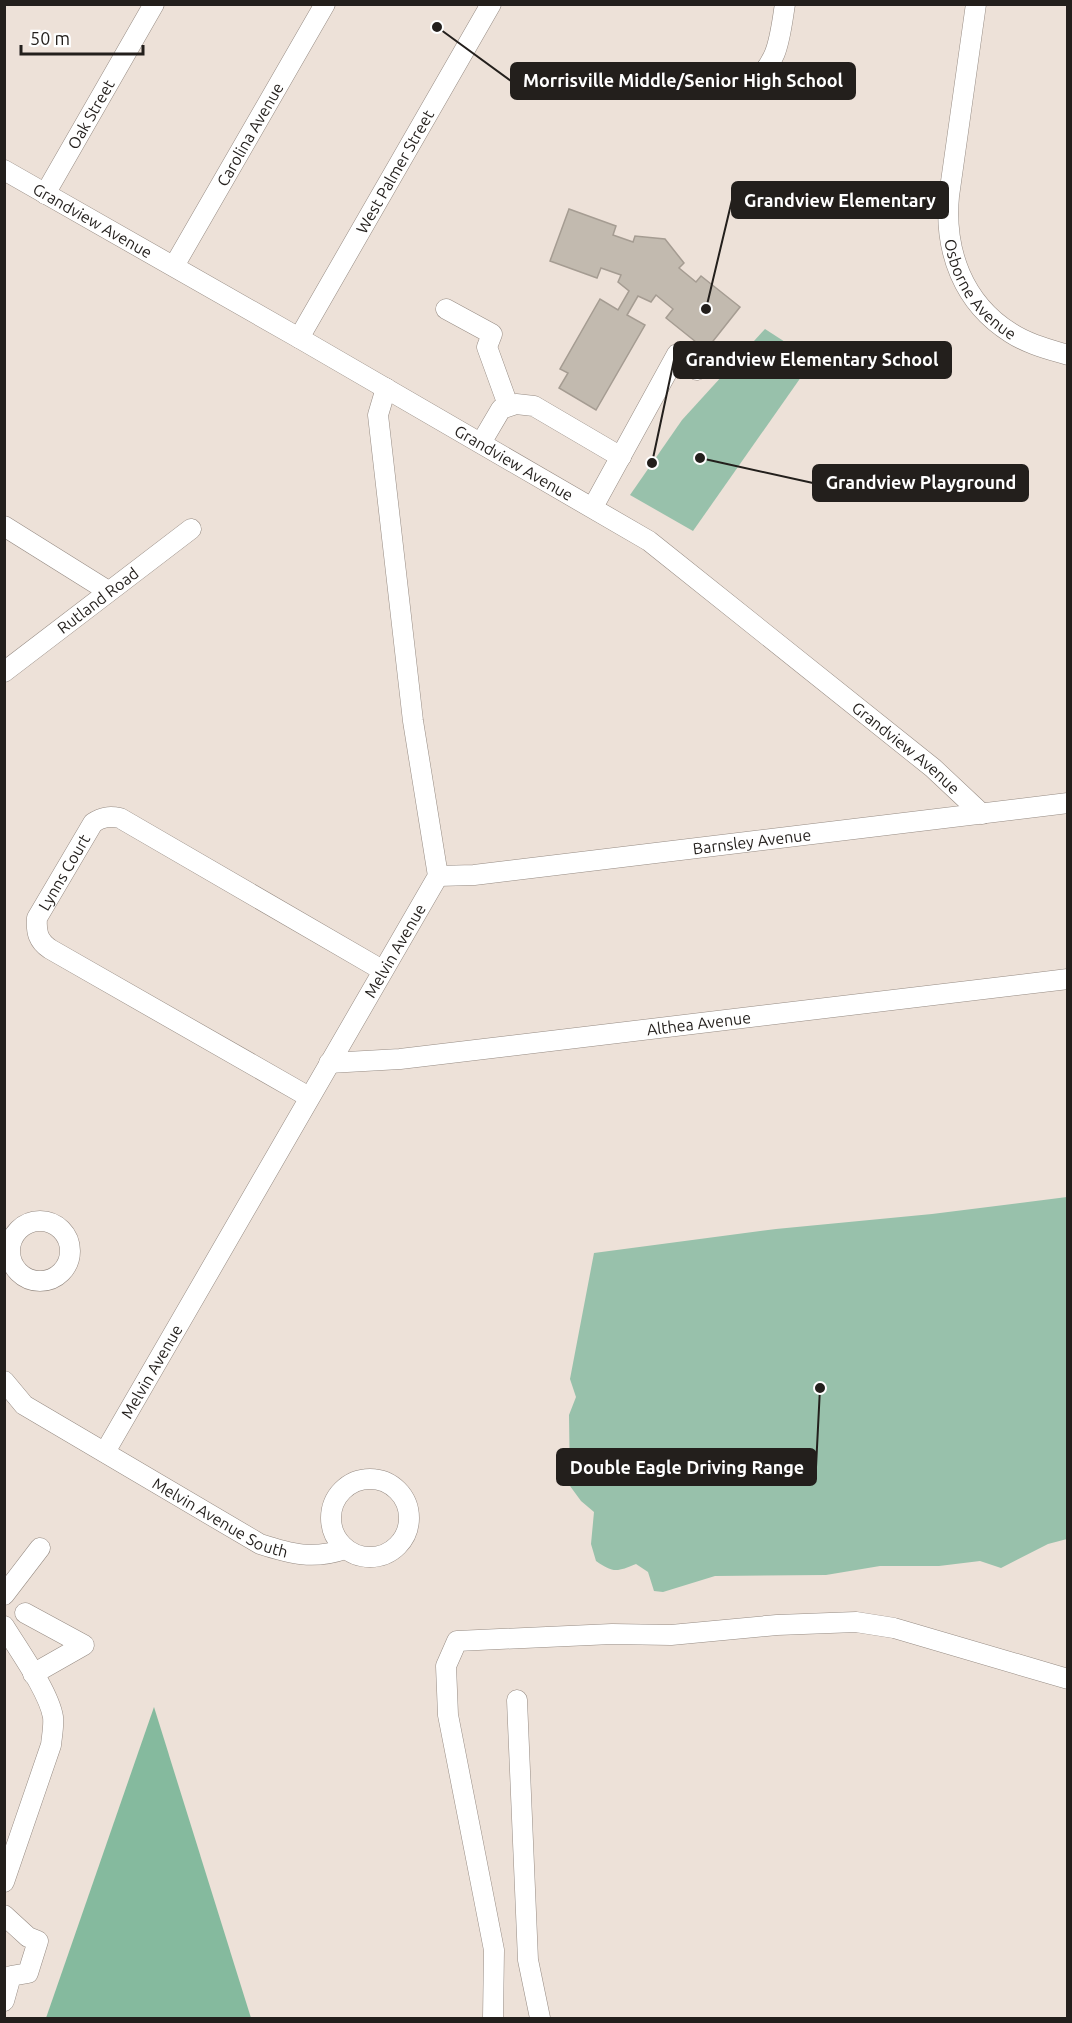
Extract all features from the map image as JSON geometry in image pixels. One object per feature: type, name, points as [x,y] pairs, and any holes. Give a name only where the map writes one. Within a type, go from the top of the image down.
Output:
[{"type":"street","name":"Oak Street","points":[[45,194],[154,4]]},
{"type":"street","name":"Carolina Avenue","points":[[174,266],[325,4]]},
{"type":"street","name":"West Palmer Street","points":[[299,338],[491,4]]},
{"type":"street","points":[[749,87],[766,73],[779,45],[785,4]]},
{"type":"street","name":"Osborne Avenue","points":[[976,4],[947,215],[952,254],[967,289],[993,321],[1032,344],[1068,355]]},
{"type":"street","name":"Grandview Avenue","points":[[4,170],[640,535],[933,768],[982,814]]},
{"type":"street","points":[[446,309],[492,334],[486,347],[508,405]]},
{"type":"street","points":[[593,507],[677,354],[696,370]]},
{"type":"street","points":[[386,388],[378,415],[384,472],[413,721],[438,876]]},
{"type":"street","points":[[481,443],[501,408],[522,403],[534,406],[621,457]]},
{"type":"street","points":[[4,526],[108,591]]},
{"type":"street","name":"Rutland Road","points":[[4,672],[190,529]]},
{"type":"street","name":"Barnsley Avenue","points":[[438,876],[474,875],[1068,803]]},
{"type":"street","name":"Lynns Court","points":[[309,1097],[45,945],[39,938],[36,928],[37,918],[93,823],[111,816],[120,818],[382,970]]},
{"type":"street","name":"Melvin Avenue","points":[[105,1452],[438,876]]},
{"type":"street","name":"Althea Avenue","points":[[329,1063],[400,1059],[1068,979]]},
{"type":"street","name":"Melvin Avenue South","points":[[4,1381],[24,1405],[260,1544],[286,1552],[313,1556],[330,1554],[345,1548]]},
{"type":"street","points":[[362,1479],[376,1479],[389,1484],[403,1496],[408,1508],[409,1522],[406,1535],[398,1546],[375,1558],[361,1557],[345,1548],[338,1542],[332,1530],[330,1516],[332,1505],[339,1493],[350,1484],[362,1479]]},
{"type":"street","points":[[4,1595],[40,1548]]},
{"type":"street","points":[[25,1613],[84,1646],[33,1674]]},
{"type":"street","points":[[493,2019],[494,1950],[448,1715],[446,1666],[457,1641],[671,1635],[777,1625],[856,1622],[894,1628],[1068,1679]]},
{"type":"street","points":[[4,1626],[48,1701],[54,1729],[51,1745],[4,1882]]},
{"type":"street","points":[[517,1700],[528,1960],[540,2019]]},
{"type":"street","points":[[4,1915],[28,1937],[38,1941],[28,1973],[11,1976],[4,2001]]},
{"type":"green space","points":[[765,329],[813,360],[693,531],[630,495],[682,420]]},
{"type":"green space","points":[[1067,1197],[1067,1539],[1048,1544],[1001,1568],[980,1561],[939,1566],[880,1566],[826,1575],[715,1576],[663,1592],[654,1591],[648,1572],[636,1564],[615,1570],[596,1561],[591,1544],[594,1512],[581,1501],[570,1486],[569,1415],[576,1397],[570,1379],[594,1253],[776,1229],[932,1214]]},
{"type":"green space","points":[[154,1707],[251,2018],[46,2018]]},
{"type":"building","points":[[569,209],[616,226],[613,235],[633,242],[635,236],[665,239],[684,263],[679,268],[696,282],[701,276],[740,307],[706,350],[666,318],[673,309],[656,295],[651,302],[638,296],[627,315],[645,325],[596,410],[559,388],[568,373],[560,369],[600,299],[618,310],[629,291],[618,282],[621,275],[601,268],[597,278],[550,261]]},
{"type":"place","name":"Morrisville Middle/Senior High School","points":[[437,27]]},
{"type":"place","name":"Grandview Elementary","points":[[706,309]]},
{"type":"place","name":"Grandview Playground","points":[[700,458]]},
{"type":"place","name":"Grandview Elementary School","points":[[652,463]]},
{"type":"place","name":"Double Eagle Driving Range","points":[[820,1388]]}]
